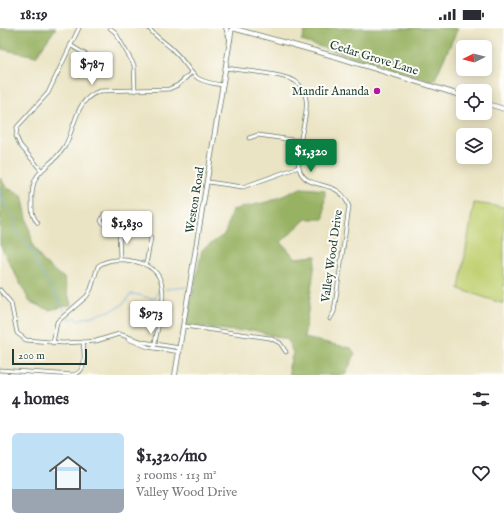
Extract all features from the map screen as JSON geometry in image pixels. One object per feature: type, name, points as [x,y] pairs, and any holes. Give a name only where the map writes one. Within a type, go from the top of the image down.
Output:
[{"type":"street","points":[[41,170],[20,145],[16,136],[17,127],[48,93],[79,28]]},
{"type":"street","points":[[110,28],[115,32],[134,65],[135,91]]},
{"type":"street","points":[[149,28],[174,51],[191,73],[201,81],[223,85]]},
{"type":"street","points":[[226,28],[230,42]]},
{"type":"street","name":"Weston Road","points":[[175,375],[208,182],[232,28]]},
{"type":"street","name":"Cedar Grove Lane","points":[[232,28],[337,57],[456,94]]},
{"type":"street","points":[[70,45],[90,57]]},
{"type":"street","points":[[208,182],[243,187],[299,167],[298,158],[306,100],[303,89],[298,84],[285,78],[226,68]]},
{"type":"street","points":[[38,223],[33,218],[32,190],[34,181],[41,170],[58,156],[66,144],[82,104],[92,93],[100,91],[169,89],[178,85],[191,73]]},
{"type":"street","points":[[492,105],[504,109]]},
{"type":"street","points":[[249,138],[258,135],[300,141]]},
{"type":"street","name":"Valley Wood Drive","points":[[299,167],[300,172],[310,181],[336,188],[340,191],[347,200],[349,206],[334,312],[330,319]]},
{"type":"street","points":[[104,214],[101,221],[104,224],[151,238],[146,264]]},
{"type":"street","points":[[119,229],[120,260]]},
{"type":"street","points":[[54,343],[57,322],[87,296],[91,289],[98,266],[105,262],[120,260],[146,264],[157,273],[162,280],[163,288],[154,348]]},
{"type":"street","points":[[0,290],[11,303],[15,326],[20,336],[26,340],[54,343],[83,342],[96,341],[119,334],[138,341],[155,343],[180,350]]},
{"type":"street","points":[[184,326],[270,338],[280,343],[286,352]]},
{"type":"street","points":[[119,334],[136,343],[154,348],[180,350]]},
{"type":"street","points":[[0,370],[73,375],[81,372],[84,366],[83,342]]},
{"type":"green space","points":[[0,28],[56,28],[36,56],[1,49]]},
{"type":"green space","points":[[306,28],[458,28],[434,81],[301,41]]},
{"type":"green space","points":[[0,178],[7,188],[22,195],[33,246],[44,263],[64,278],[71,305],[49,310],[30,302],[0,245]]},
{"type":"green space","points":[[301,188],[325,190],[324,219],[306,219],[281,242],[295,258],[316,256],[304,338],[351,348],[355,354],[345,375],[290,375],[289,367],[293,353],[288,340],[253,330],[234,331],[186,325],[202,250],[225,234],[232,210],[271,201]]},
{"type":"green space","points":[[474,203],[504,207],[504,304],[459,289]]},
{"type":"waterway","points":[[0,189],[4,205],[9,209],[18,222],[14,226],[15,229],[30,247],[30,251],[36,255],[35,261],[65,311]]},
{"type":"waterway","points":[[166,289],[186,287]]},
{"type":"waterway","points":[[68,316],[70,319],[76,317],[78,320],[110,311],[121,305],[131,294],[155,298],[160,288]]},
{"type":"place","name":"Mandir Ananda","points":[[377,91]]}]
